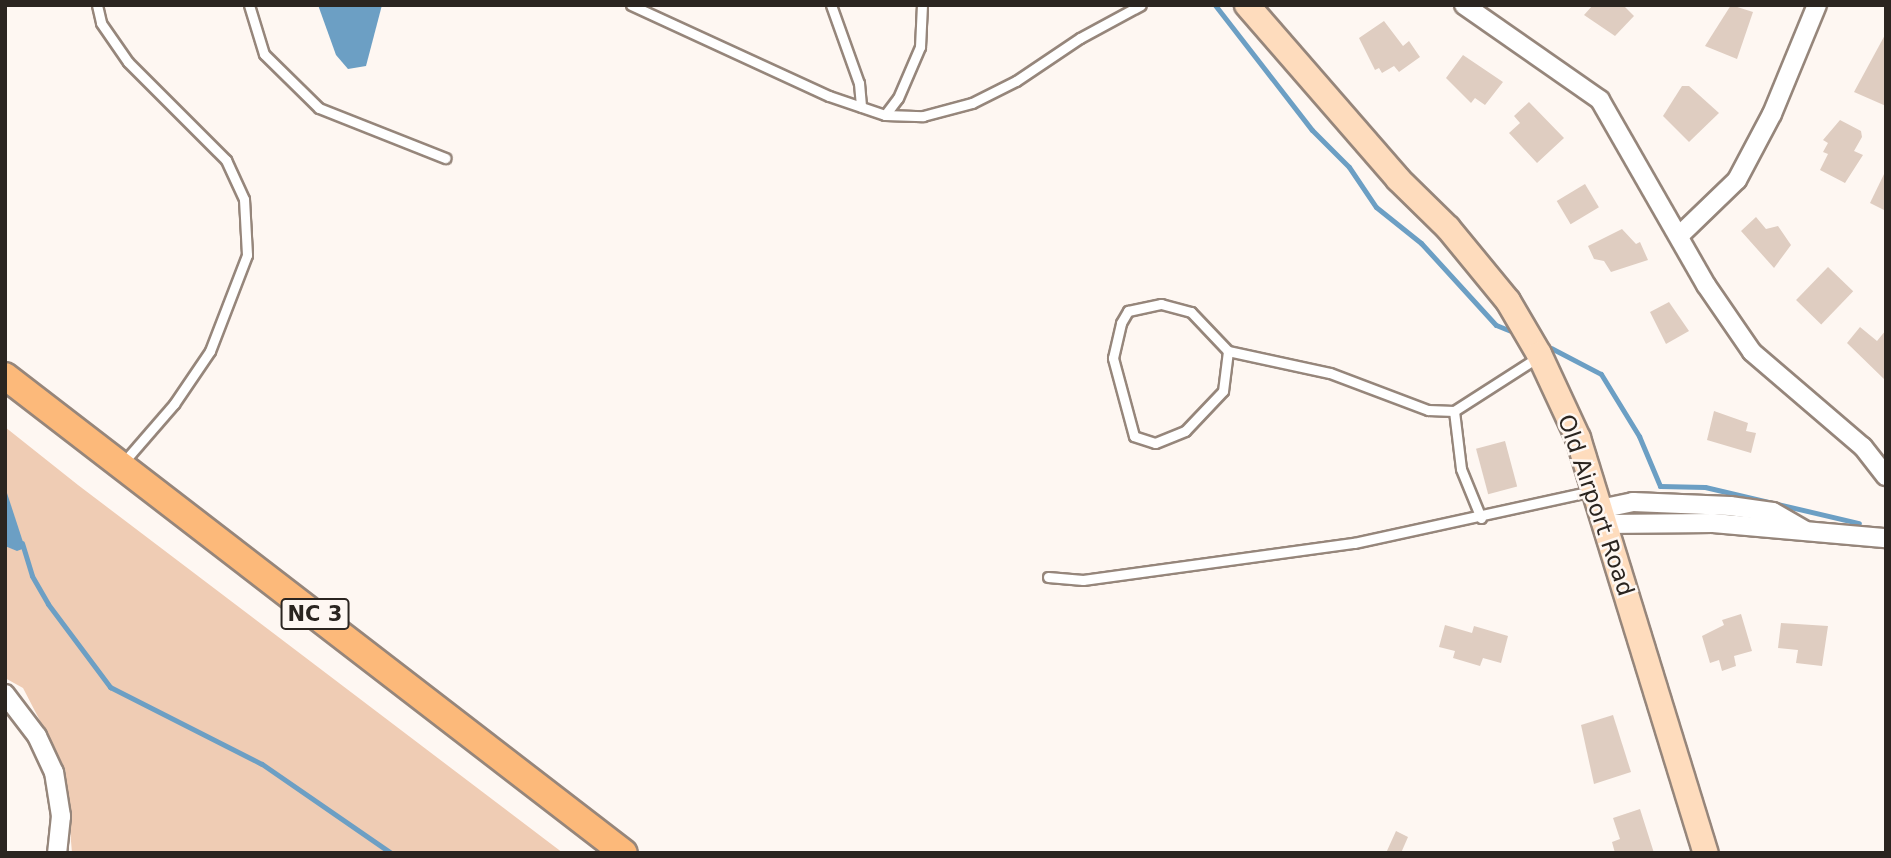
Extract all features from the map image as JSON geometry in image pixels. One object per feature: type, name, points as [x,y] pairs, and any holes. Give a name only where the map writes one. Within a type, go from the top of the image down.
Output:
[{"type":"main road","name":"NC 3","points":[[5,376],[624,853]]},
{"type":"street","name":"Old Airport Road","points":[[1247,5],[1398,179],[1448,228],[1508,301],[1540,356],[1578,438],[1706,853]]},
{"type":"street","points":[[1464,5],[1573,77],[1600,100],[1680,235],[1706,285],[1752,352],[1863,447],[1886,476]]},
{"type":"street","points":[[1680,235],[1737,180],[1772,114],[1816,5]]},
{"type":"street","points":[[1600,508],[1633,502],[1730,506],[1773,512],[1811,533],[1886,538]]},
{"type":"street","points":[[5,694],[37,736],[54,772],[61,816],[57,853]]},
{"type":"lane","points":[[97,5],[101,23],[128,62],[226,160],[244,199],[247,255],[210,351],[174,404],[121,465]]},
{"type":"lane","points":[[249,5],[255,11],[264,54],[319,108],[445,158]]},
{"type":"lane","points":[[631,5],[861,107],[885,115],[923,116],[972,103],[1141,5]]},
{"type":"lane","points":[[831,5],[859,83],[861,107]]},
{"type":"lane","points":[[885,115],[898,98],[920,47],[922,5]]},
{"type":"lane","points":[[1228,351],[1223,391],[1185,431],[1155,443],[1134,436],[1112,358],[1121,323],[1128,311],[1161,304],[1183,308],[1228,351],[1330,373],[1428,410],[1454,411],[1540,356]]},
{"type":"lane","points":[[1454,411],[1461,469],[1480,518]]},
{"type":"lane","points":[[1048,577],[1083,580],[1354,543],[1480,518],[1600,508]]},
{"type":"shaded area","points":[[5,427],[563,853],[72,853],[65,769],[23,688],[5,678]]},
{"type":"water","points":[[318,5],[382,5],[366,66],[348,69],[336,55]]},
{"type":"water","points":[[5,487],[25,548],[17,551],[5,546]]},
{"type":"building","points":[[1593,5],[1623,5],[1634,16],[1615,36],[1584,15]]},
{"type":"building","points":[[1731,5],[1753,12],[1737,59],[1705,46]]},
{"type":"building","points":[[1384,21],[1403,46],[1409,41],[1420,57],[1399,72],[1394,66],[1382,73],[1379,68],[1375,70],[1359,38]]},
{"type":"building","points":[[1886,33],[1886,106],[1854,92]]},
{"type":"building","points":[[1463,55],[1503,82],[1485,105],[1475,98],[1471,103],[1446,78]]},
{"type":"building","points":[[1682,86],[1689,86],[1719,113],[1689,142],[1663,116]]},
{"type":"building","points":[[1529,102],[1564,138],[1537,163],[1509,133],[1520,123],[1514,116]]},
{"type":"building","points":[[1840,120],[1861,131],[1862,137],[1854,151],[1863,155],[1845,183],[1820,170],[1828,154],[1823,152],[1828,143],[1823,140]]},
{"type":"building","points":[[1886,170],[1886,211],[1870,203]]},
{"type":"building","points":[[1585,184],[1599,207],[1571,224],[1557,201]]},
{"type":"building","points":[[1756,217],[1766,229],[1778,226],[1791,245],[1774,268],[1741,231]]},
{"type":"building","points":[[1622,229],[1636,244],[1640,242],[1648,260],[1611,272],[1604,261],[1594,259],[1588,246]]},
{"type":"building","points":[[1828,267],[1853,291],[1821,324],[1796,300]]},
{"type":"building","points":[[1669,302],[1689,331],[1666,344],[1650,312]]},
{"type":"building","points":[[1860,327],[1877,341],[1886,330],[1886,381],[1847,343]]},
{"type":"building","points":[[1714,411],[1748,423],[1746,431],[1756,433],[1751,453],[1707,440]]},
{"type":"building","points":[[1505,441],[1517,486],[1488,494],[1476,449]]},
{"type":"building","points":[[1741,614],[1752,651],[1734,656],[1736,666],[1722,671],[1719,660],[1710,663],[1702,636],[1724,625],[1722,620]]},
{"type":"building","points":[[1781,623],[1828,626],[1822,666],[1796,663],[1798,650],[1778,648]]},
{"type":"building","points":[[1445,625],[1472,633],[1474,626],[1508,636],[1501,663],[1483,658],[1480,666],[1453,658],[1455,651],[1439,647]]},
{"type":"building","points":[[1613,715],[1631,772],[1594,784],[1581,725]]},
{"type":"building","points":[[1640,809],[1654,853],[1615,853],[1612,842],[1620,839],[1613,818]]},
{"type":"building","points":[[1396,831],[1408,837],[1401,853],[1386,853]]},
{"type":"waterway","points":[[1215,5],[1312,130],[1349,167],[1376,207],[1421,243],[1496,325],[1511,331]]},
{"type":"waterway","points":[[1551,348],[1601,374],[1639,436],[1660,486],[1705,487],[1859,523]]},
{"type":"waterway","points":[[22,543],[32,576],[48,604],[110,687],[262,764],[391,853]]}]
